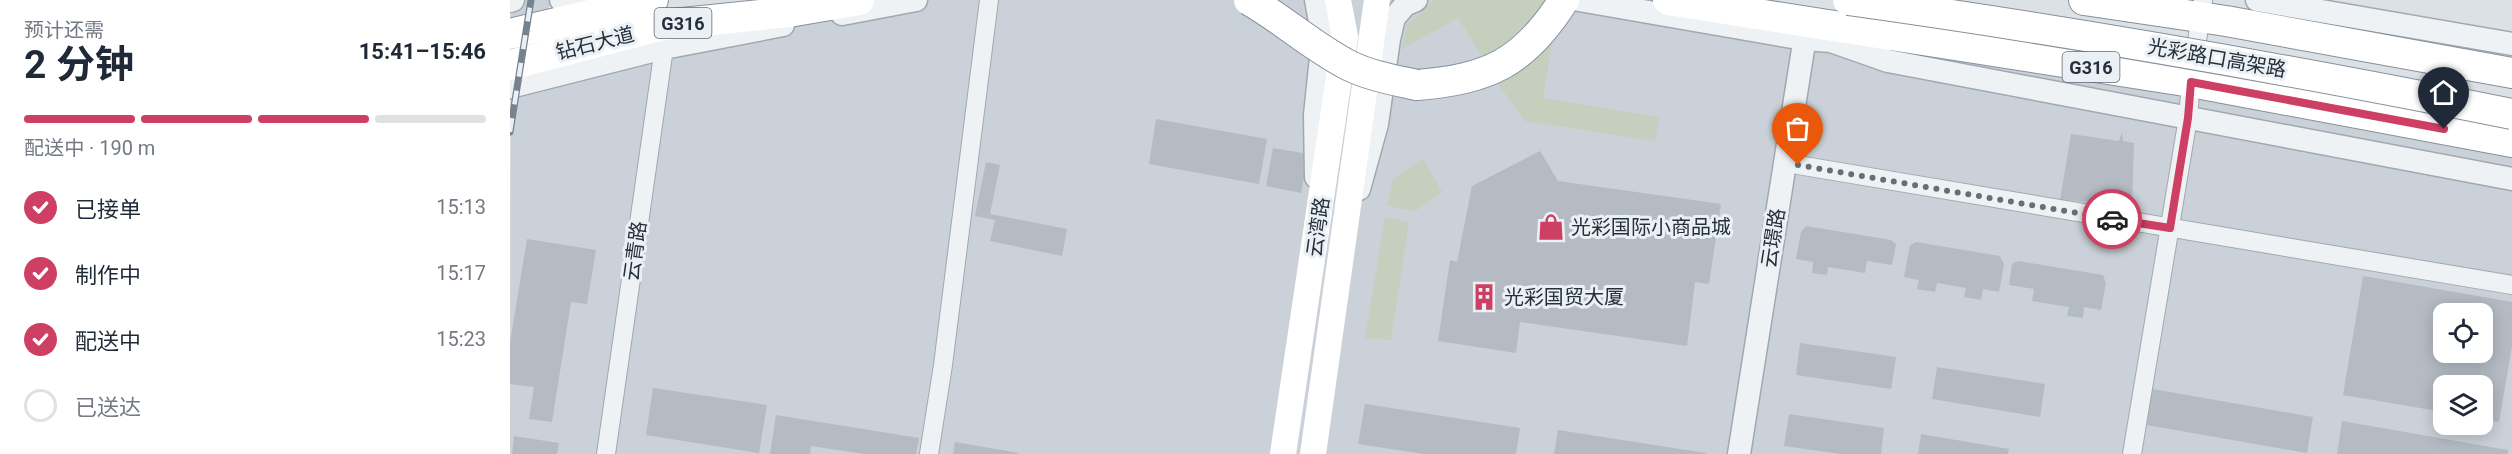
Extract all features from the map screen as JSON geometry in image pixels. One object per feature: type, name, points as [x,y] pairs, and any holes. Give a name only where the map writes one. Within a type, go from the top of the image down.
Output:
[{"type":"highway","name":"钻石大道","points":[[510,34],[656,15],[789,12],[859,0]]},
{"type":"highway","points":[[1249,0],[1321,49],[1351,66],[1378,77],[1417,85],[1456,82],[1500,66],[1525,48],[1550,23],[1564,0]]},
{"type":"highway","name":"G316","points":[[1668,0],[1816,33],[1914,40],[2191,82],[2512,142]]},
{"type":"highway","name":"光彩路口高架路","points":[[1848,0],[2048,28],[2331,78],[2512,114]]},
{"type":"highway","name":"光彩路口高架路","points":[[1968,0],[2322,58],[2512,94]]},
{"type":"highway","points":[[2084,0],[2201,9],[2512,73]]},
{"type":"highway","points":[[656,15],[757,1]]},
{"type":"highway","name":"钻石大道","points":[[510,64],[656,15]]},
{"type":"main road","name":"云湾路","points":[[1283,454],[1345,37],[1338,0]]},
{"type":"main road","name":"云湾路","points":[[1313,454],[1377,0]]},
{"type":"street","points":[[561,0],[656,15],[916,0]]},
{"type":"street","points":[[929,454],[943,365],[989,0]]},
{"type":"street","points":[[1316,0],[1323,38],[1316,115],[1316,243]]},
{"type":"street","points":[[1343,248],[1377,124],[1394,18],[1405,5],[1416,0]]},
{"type":"street","points":[[1579,0],[1816,33],[1887,61],[2512,179]]},
{"type":"street","points":[[2257,0],[2512,44]]},
{"type":"street","points":[[2132,454],[2188,118],[2201,9]]},
{"type":"street","points":[[510,87],[565,73],[656,15]]},
{"type":"street","name":"云青路","points":[[606,454],[656,15]]},
{"type":"street","name":"云璟路","points":[[1753,454],[1816,33]]},
{"type":"street","name":"云璟路","points":[[1739,454],[1816,33]]},
{"type":"street","points":[[1798,165],[2512,285]]},
{"type":"shaded area","points":[[511,0],[550,0],[533,94],[859,0],[1668,0],[2512,142],[2512,454],[510,454]]},
{"type":"green space","points":[[1434,0],[1547,0],[1558,2],[1543,98],[1659,117],[1655,141],[1525,121],[1507,97],[1458,18],[1402,49],[1407,25]]},
{"type":"green space","points":[[1423,158],[1442,192],[1415,211],[1387,206],[1392,181]]},
{"type":"green space","points":[[1385,217],[1409,222],[1391,340],[1365,338]]},
{"type":"building","points":[[1156,119],[1267,139],[1259,184],[1149,164]]},
{"type":"building","points":[[2122,132],[2123,141],[2134,143],[2132,204],[2060,200],[2071,134],[2119,141]]},
{"type":"building","points":[[1273,148],[1308,154],[1301,193],[1266,186]]},
{"type":"building","name":"光彩国际小商品城","points":[[1540,151],[1558,181],[1721,204],[1709,284],[1695,282],[1687,346],[1520,322],[1516,353],[1438,341],[1450,260],[1457,262],[1472,186]]},
{"type":"building","points":[[986,162],[1000,165],[990,214],[1067,229],[1062,256],[990,241],[995,220],[975,216]]},
{"type":"building","points":[[1806,226],[1891,240],[1896,244],[1892,265],[1867,261],[1865,273],[1828,267],[1827,275],[1812,273],[1813,262],[1796,259],[1801,232]]},
{"type":"building","points":[[527,239],[596,250],[587,304],[571,302],[552,422],[529,419],[534,387],[510,384],[510,343]]},
{"type":"building","points":[[1916,242],[2000,256],[2004,264],[1999,292],[1983,289],[1981,300],[1964,297],[1966,288],[1937,283],[1935,292],[1917,289],[1919,280],[1904,277],[1910,245]]},
{"type":"building","points":[[2018,261],[2103,275],[2106,283],[2101,310],[2084,307],[2083,318],[2067,316],[2069,307],[2032,301],[2034,289],[2009,285],[2012,264]]},
{"type":"building","points":[[2363,276],[2512,302],[2512,346],[2499,422],[2493,421],[2493,375],[2433,375],[2433,410],[2343,395]]},
{"type":"building","points":[[1800,343],[1896,357],[1891,389],[1796,375]]},
{"type":"building","points":[[1937,367],[2045,384],[2040,417],[1932,399]]},
{"type":"building","points":[[653,388],[767,405],[759,453],[646,435]]},
{"type":"building","points":[[2147,388],[2313,417],[2307,453],[2141,424]]},
{"type":"building","points":[[1365,404],[1520,428],[1516,454],[1424,454],[1358,444]]},
{"type":"building","points":[[1789,414],[1884,428],[1881,454],[1841,454],[1784,446]]},
{"type":"building","points":[[776,415],[919,438],[916,454],[865,454],[811,446],[810,454],[770,454]]},
{"type":"building","points":[[2342,421],[2508,450],[2508,454],[2337,454]]},
{"type":"building","points":[[1558,430],[1706,453],[1706,454],[1554,454]]},
{"type":"building","points":[[1921,434],[2009,449],[2008,454],[1918,454]]},
{"type":"building","points":[[514,436],[559,443],[557,454],[512,454]]},
{"type":"building","points":[[955,442],[1019,453],[953,454]]},
{"type":"railway","points":[[510,132],[531,0]]},
{"type":"way so far","points":[[1798,165],[2112,219]]},
{"type":"place","name":"光彩国际小商品城","points":[[1551,227]]},
{"type":"place","name":"光彩国贸大厦","points":[[1484,297]]},
{"type":"route","points":[[2112,219],[2170,228],[2188,118],[2191,82],[2444,129]]}]
